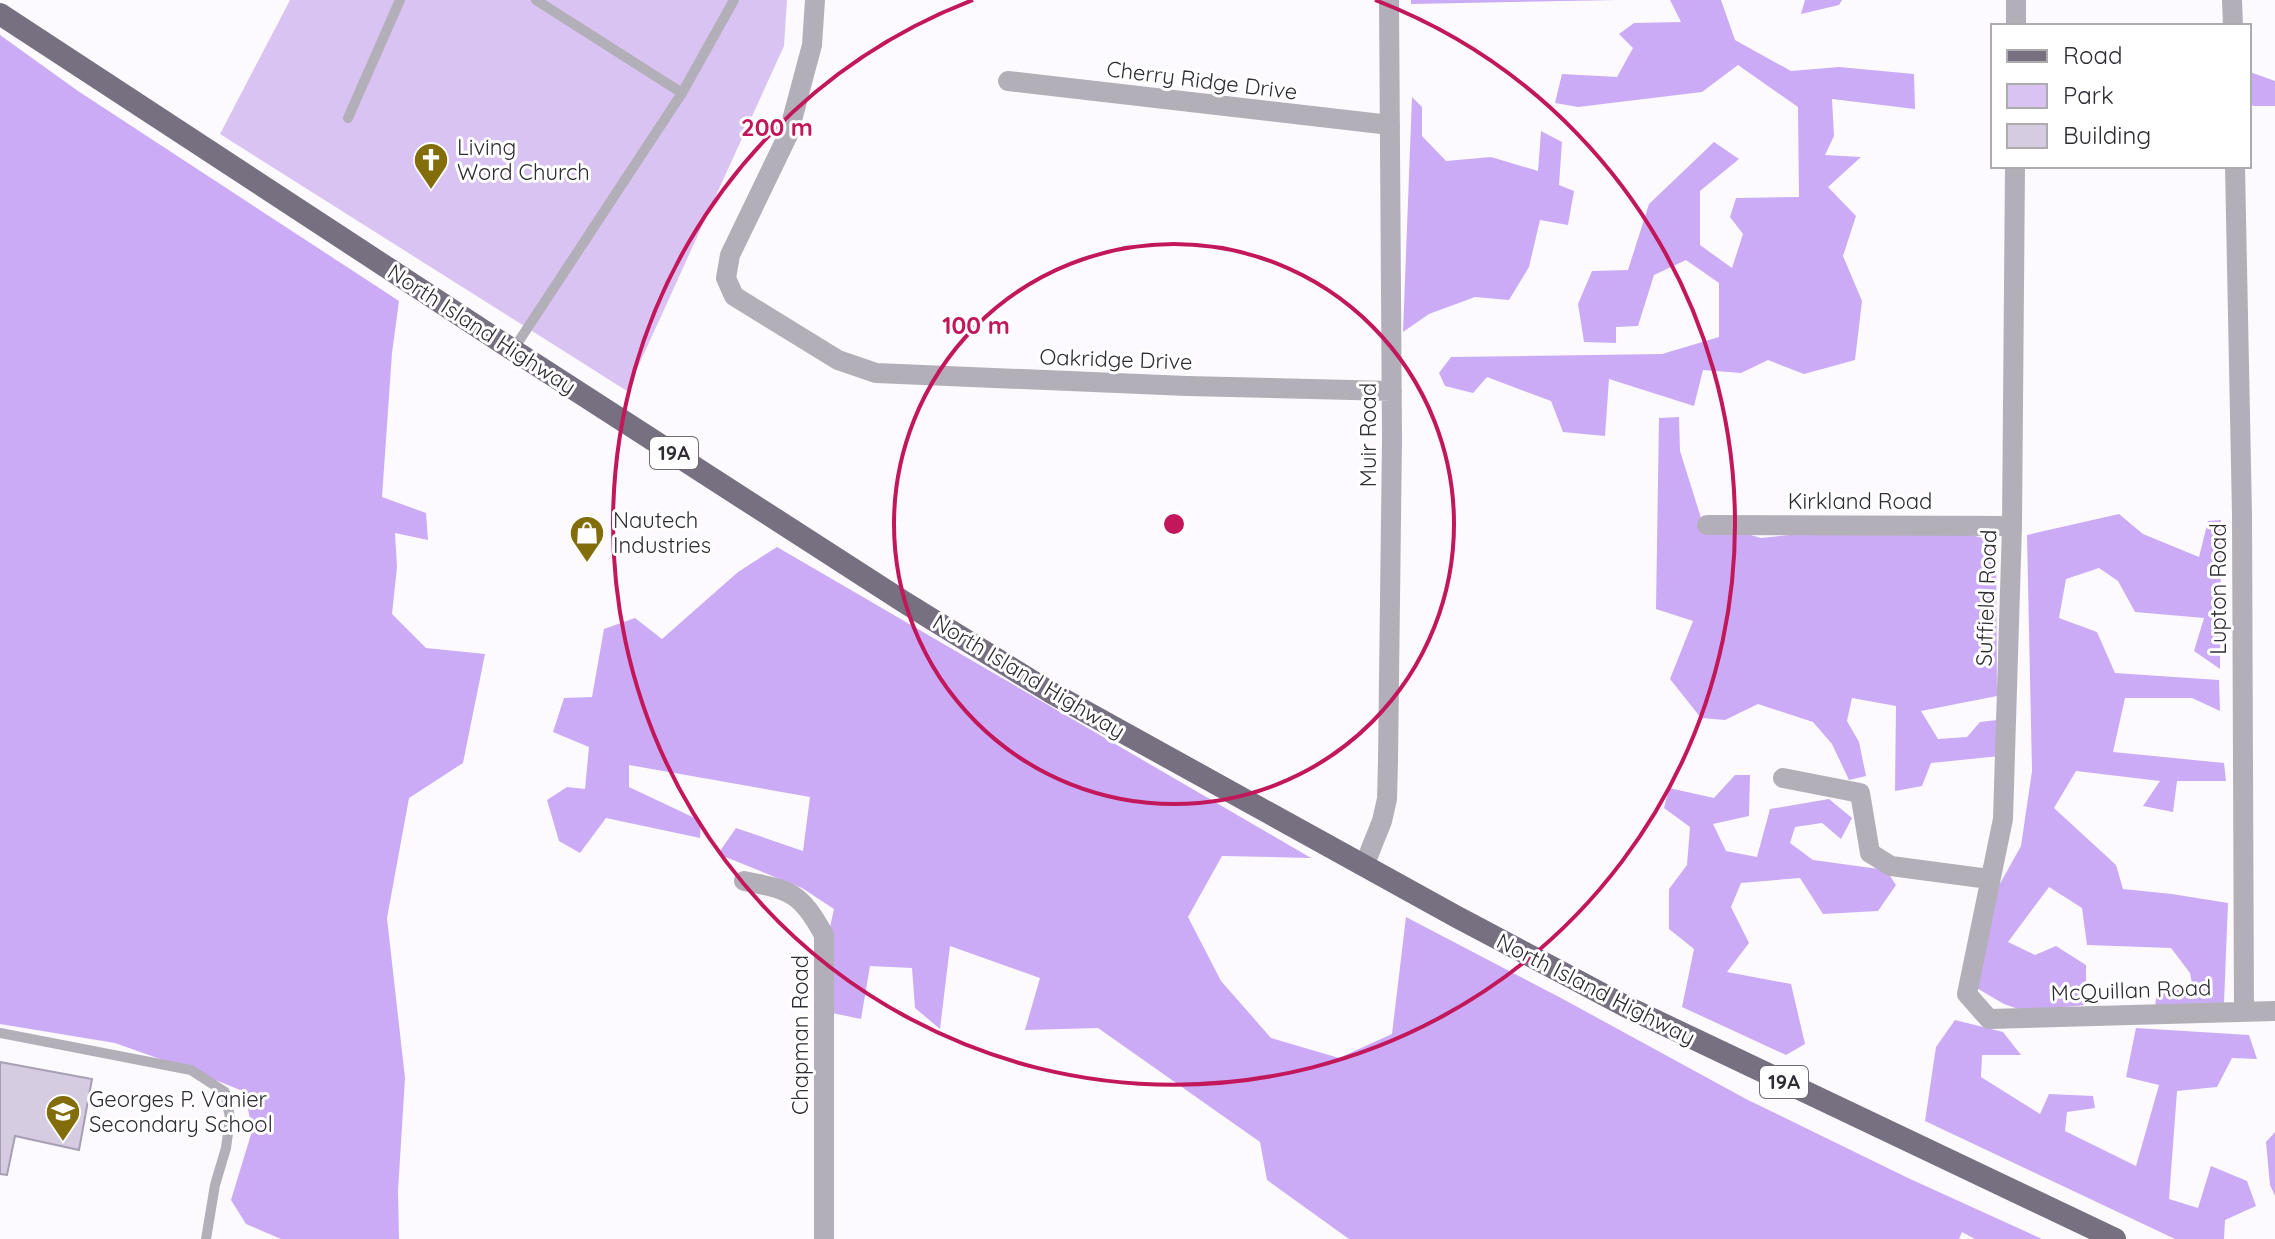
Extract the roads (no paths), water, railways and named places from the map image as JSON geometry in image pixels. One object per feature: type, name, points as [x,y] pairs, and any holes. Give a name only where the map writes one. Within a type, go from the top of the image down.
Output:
[{"type":"main road","name":"North Island Highway","points":[[0,14],[513,350],[904,602],[1050,692],[1627,1007],[2115,1239]]},
{"type":"street","name":"Oakridge Drive","points":[[815,0],[812,45],[788,135],[730,255],[726,278],[734,296],[838,360],[876,373],[1392,391]]},
{"type":"street","name":"Muir Road","points":[[1364,866],[1382,821],[1387,799],[1392,391],[1389,0]]},
{"type":"street","points":[[2016,0],[2016,24]]},
{"type":"street","points":[[2232,0],[2233,24]]},
{"type":"street","name":"Cherry Ridge Drive","points":[[1008,81],[1390,125]]},
{"type":"street","name":"Suffield Road","points":[[1989,1019],[1967,994],[2003,819],[2012,526],[2015,168]]},
{"type":"street","name":"Lupton Road","points":[[2235,168],[2242,515],[2244,1011]]},
{"type":"street","name":"Kirkland Road","points":[[1707,525],[2012,526]]},
{"type":"street","points":[[1783,778],[1860,793],[1870,853],[1891,866],[1989,879]]},
{"type":"street","name":"Chapman Road","points":[[744,881],[785,889],[810,910],[824,935],[824,1239]]},
{"type":"street","name":"McQuillan Road","points":[[1989,1019],[2275,1011]]},
{"type":"lane","points":[[348,118],[400,0]]},
{"type":"lane","points":[[536,0],[682,93]]},
{"type":"lane","points":[[513,350],[682,93],[734,0]]},
{"type":"lane","points":[[0,1033],[191,1070],[225,1092],[230,1118],[206,1239]]},
{"type":"place","name":"Living Word Church","points":[[431,191]]},
{"type":"place","name":"Nautech Industries","points":[[587,564]]},
{"type":"place","name":"Georges P. Vanier Secondary School","points":[[63,1143]]}]
